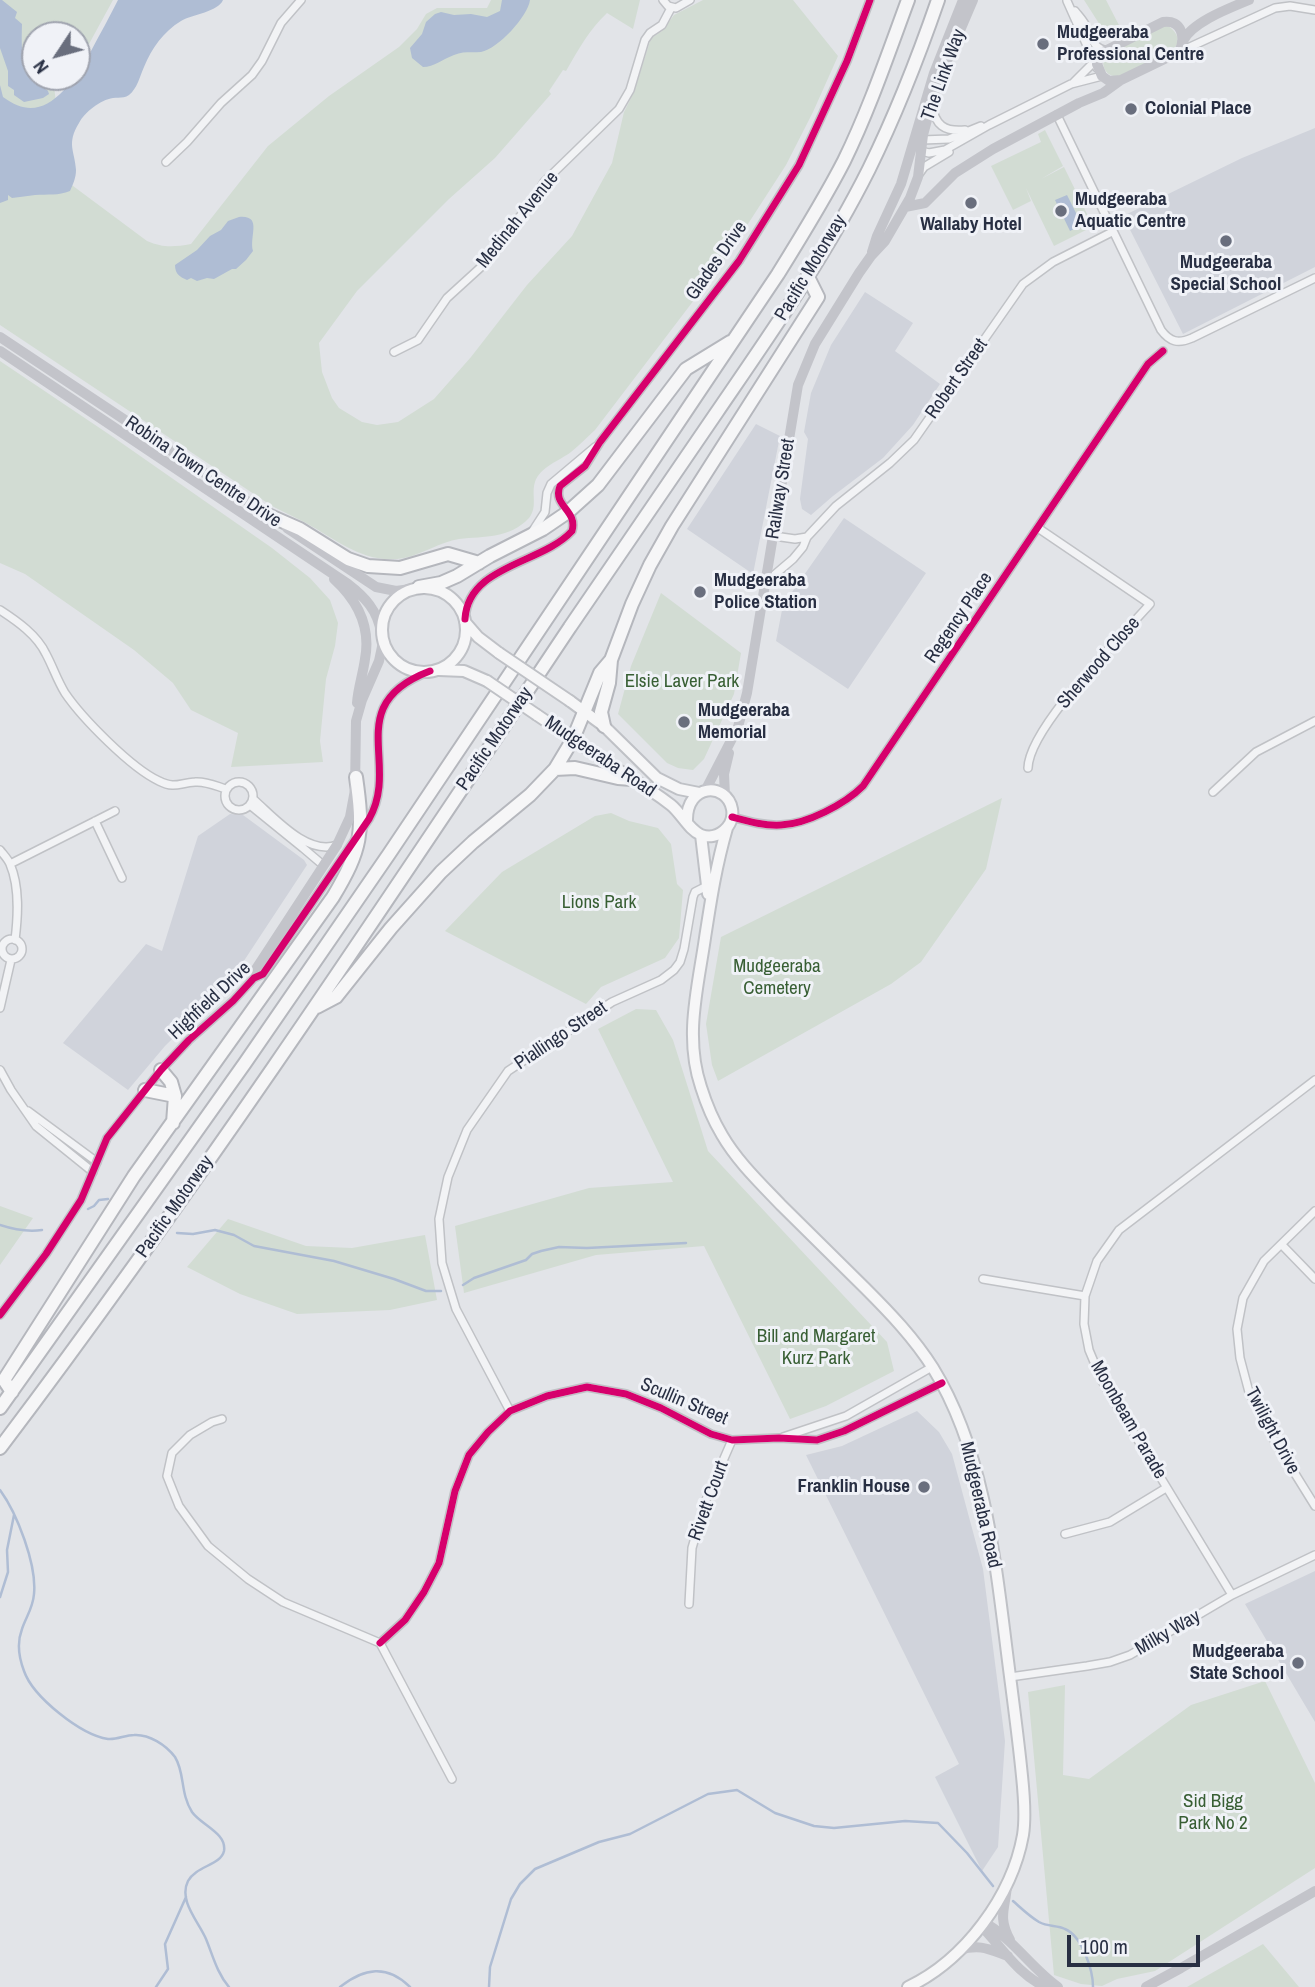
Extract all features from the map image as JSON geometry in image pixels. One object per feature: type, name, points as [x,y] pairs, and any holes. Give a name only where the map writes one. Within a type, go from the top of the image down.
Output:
[{"type":"highway","name":"Pacific Motorway","points":[[0,1408],[381,865],[736,338],[818,209],[845,159],[908,0]]},
{"type":"highway","name":"Pacific Motorway","points":[[0,1448],[155,1237],[314,1008],[808,277],[889,127],[938,0]]},
{"type":"highway","points":[[604,726],[601,710],[609,683],[611,660],[640,583],[661,545],[818,297],[808,277]]},
{"type":"highway","points":[[415,588],[448,580],[527,538],[568,512],[598,485],[686,369],[736,338]]},
{"type":"highway","points":[[268,515],[300,529],[348,559],[368,566],[405,567],[447,554],[479,563]]},
{"type":"highway","points":[[314,1008],[336,997],[391,928],[441,872],[530,795],[555,769],[573,739],[600,673],[611,660]]},
{"type":"highway","points":[[555,769],[575,768],[632,779]]},
{"type":"highway","points":[[12,1392],[4,1380],[134,1176],[333,897],[353,862],[360,831],[356,776]]},
{"type":"highway","points":[[161,1070],[171,1082],[175,1096],[173,1124]]},
{"type":"highway","points":[[145,1090],[175,1096]]},
{"type":"main road","points":[[415,588],[436,589],[449,596],[457,604],[465,621],[465,638],[460,652],[447,665],[432,671],[418,672],[405,668],[392,657],[382,638],[383,616],[389,605],[398,596],[415,588]]},
{"type":"main road","name":"Mudgeeraba Road","points":[[465,621],[478,638],[604,726],[657,778],[679,789],[702,792]]},
{"type":"main road","name":"Mudgeeraba Road","points":[[432,671],[459,670],[486,681],[671,805],[687,821]]},
{"type":"main road","points":[[712,790],[725,796],[732,810],[727,828],[715,835],[702,835],[695,831],[687,821],[688,804],[702,792],[712,790]]},
{"type":"main road","name":"Mudgeeraba Road","points":[[727,828],[716,863],[694,1000],[693,1050],[699,1083],[722,1135],[755,1178],[896,1320],[917,1344],[942,1383],[970,1448],[984,1508],[1004,1621],[1024,1795],[1023,1832],[1016,1860],[1007,1883],[982,1924],[959,1950],[929,1975],[908,1987]]},
{"type":"main road","name":"Mudgeeraba Road","points":[[702,835],[710,904]]},
{"type":"street","points":[[166,162],[221,103],[252,75],[281,23],[301,0]]},
{"type":"street","name":"Glades Drive","points":[[568,512],[559,500],[558,490],[561,485],[585,466],[600,442],[738,261],[799,166],[847,61],[870,0]]},
{"type":"street","points":[[921,151],[917,141],[942,50],[963,0]]},
{"type":"street","name":"The Link Way","points":[[917,141],[973,0]]},
{"type":"street","name":"Railway Street","points":[[1179,52],[1187,33],[1206,20],[1248,0]]},
{"type":"street","points":[[665,3],[677,8],[687,1]]},
{"type":"street","points":[[1067,1],[1101,50],[1101,65],[1094,95]]},
{"type":"street","points":[[1067,1],[1101,65]]},
{"type":"street","name":"Medinah Avenue","points":[[394,352],[418,340],[447,298],[481,267],[502,236],[531,204],[544,182],[619,109],[630,90],[645,40],[662,25],[665,3]]},
{"type":"street","points":[[905,207],[925,203],[950,176],[990,151],[1107,90],[1121,80],[1179,52],[1275,8],[1290,6],[1315,10]]},
{"type":"street","name":"Railway Street","points":[[871,256],[917,141],[949,138],[985,126],[1071,84],[1161,23],[1206,20]]},
{"type":"street","points":[[1172,22],[1181,29],[1183,41]]},
{"type":"street","name":"Railway Street","points":[[1101,65],[1113,82],[1121,80]]},
{"type":"street","name":"Railway Street","points":[[1071,84],[1101,65]]},
{"type":"street","name":"Railway Street","points":[[932,101],[936,120],[946,128],[959,130],[985,126]]},
{"type":"street","points":[[1057,115],[1161,331],[1170,340],[1177,342],[1192,338],[1315,278]]},
{"type":"street","name":"Railway Street","points":[[725,796],[724,774],[747,693],[792,419],[802,375],[815,344],[871,256],[885,241],[925,167],[985,126]]},
{"type":"street","name":"Railway Street","points":[[918,177],[921,151],[929,153],[945,150],[972,136]]},
{"type":"street","name":"Robert Street","points":[[766,582],[793,559],[807,537],[836,506],[914,440],[1023,284],[1052,262],[1112,232]]},
{"type":"street","name":"Robina Town Centre Drive","points":[[0,337],[373,585],[396,591],[415,588]]},
{"type":"street","name":"Robina Town Centre Drive","points":[[0,351],[348,584],[377,615],[382,638]]},
{"type":"street","name":"Regency Place","points":[[732,817],[777,825],[797,823],[857,792],[869,779],[1148,364],[1163,351]]},
{"type":"street","name":"Glades Drive","points":[[527,538],[544,516],[552,482],[600,442]]},
{"type":"street","points":[[465,621],[468,602],[480,585],[570,534],[574,523],[568,512]]},
{"type":"street","name":"Sherwood Close","points":[[1028,768],[1028,759],[1035,743],[1058,709],[1150,604],[1038,528]]},
{"type":"street","points":[[774,536],[795,539],[807,537]]},
{"type":"street","points":[[315,561],[350,597],[365,625],[367,651],[358,689],[356,721]]},
{"type":"street","points":[[0,610],[31,634],[45,651],[53,671],[80,712],[135,766],[169,786],[205,782],[226,789]]},
{"type":"street","name":"Highfield Drive","points":[[254,978],[256,968],[337,845],[352,811],[356,776],[356,721],[379,661],[382,638]]},
{"type":"street","name":"Highfield Drive","points":[[0,1315],[81,1200],[107,1138],[161,1070],[189,1040],[233,1001],[254,978],[263,974],[340,862],[371,815],[379,795],[376,736],[381,715],[399,688],[432,671]]},
{"type":"street","points":[[1213,792],[1256,752],[1315,721]]},
{"type":"street","name":"Railway Street","points":[[702,792],[733,738]]},
{"type":"street","points":[[235,782],[245,783],[252,790],[251,802],[244,809],[229,807],[225,800],[226,789],[235,782]]},
{"type":"street","points":[[251,802],[309,844],[322,848],[337,845]]},
{"type":"street","points":[[251,802],[323,866],[340,862]]},
{"type":"street","points":[[10,864],[115,811]]},
{"type":"street","points":[[95,821],[122,878]]},
{"type":"street","points":[[0,850],[10,864],[16,892],[18,916],[15,940]]},
{"type":"street","name":"Piallingo Street","points":[[510,1411],[456,1309],[442,1263],[439,1219],[448,1177],[467,1130],[508,1071],[612,1002],[661,980],[674,970],[680,962],[684,948],[693,897],[695,892],[707,886]]},
{"type":"street","points":[[15,940],[21,944],[23,951],[19,957],[11,960],[3,955],[1,948],[7,941],[15,940]]},
{"type":"street","points":[[0,1008],[11,960]]},
{"type":"street","points":[[0,1070],[22,1106],[95,1167]]},
{"type":"street","name":"Moonbeam Parade","points":[[1232,1595],[1101,1381],[1089,1350],[1084,1324],[1085,1296],[1097,1261],[1119,1230],[1315,1080]]},
{"type":"street","name":"Twilight Drive","points":[[1315,1211],[1264,1261],[1243,1298],[1237,1329],[1240,1358],[1249,1392],[1271,1436],[1315,1506]]},
{"type":"street","points":[[1282,1245],[1315,1279]]},
{"type":"street","points":[[983,1279],[1085,1296]]},
{"type":"street","name":"Scullin Street","points":[[779,1438],[846,1416],[932,1367]]},
{"type":"street","name":"Scullin Street","points":[[380,1643],[405,1620],[439,1563],[455,1490],[469,1455],[510,1411],[547,1396],[587,1387],[626,1394],[661,1408],[711,1434],[732,1440],[817,1440],[844,1431],[942,1383]]},
{"type":"street","points":[[222,1419],[190,1435],[172,1453],[167,1476],[179,1506],[208,1546],[248,1579],[283,1602],[380,1643],[452,1779]]},
{"type":"street","name":"Rivett Court","points":[[689,1605],[692,1548],[706,1500],[732,1440]]},
{"type":"street","points":[[1065,1534],[1110,1522],[1166,1488]]},
{"type":"street","name":"Milky Way","points":[[1010,1677],[1087,1667],[1130,1655],[1232,1595],[1315,1555]]},
{"type":"street","points":[[1007,1883],[1001,1918],[1011,1952]]},
{"type":"street","points":[[1146,1987],[1315,1891]]},
{"type":"street","points":[[982,1924],[996,1930],[1030,1978],[1046,1987]]},
{"type":"street","points":[[959,1950],[975,1946],[1011,1952],[1058,1987]]},
{"type":"shaded area","name":"Mudgeeraba Special School","points":[[1315,128],[1315,267],[1183,334],[1123,216],[1242,158]]},
{"type":"shaded area","points":[[865,292],[913,323],[895,351],[940,384],[913,425],[883,458],[811,515],[802,509],[800,499],[808,439],[804,432],[811,393],[831,345]]},
{"type":"shaded area","points":[[756,424],[780,436],[753,574],[687,529]]},
{"type":"shaded area","points":[[844,518],[926,573],[848,689],[776,641],[783,605]]},
{"type":"shaded area","points":[[230,814],[243,815],[307,865],[230,982],[165,1046],[128,1090],[63,1043],[146,944],[162,951],[198,836]]},
{"type":"shaded area","points":[[917,1411],[939,1432],[952,1454],[983,1569],[1005,1741],[998,1847],[982,1871],[935,1777],[959,1764],[806,1455],[842,1446]]},
{"type":"shaded area","name":"Mudgeeraba State School","points":[[1315,1571],[1315,1722],[1245,1604]]},
{"type":"green space","points":[[0,0],[113,0],[91,40],[91,21],[21,21],[21,91],[55,91],[65,180],[147,241],[158,245],[179,246],[191,244],[268,146],[329,96],[399,47],[417,29],[426,14],[437,8],[487,8],[491,0],[640,0],[633,29],[607,13],[584,41],[566,71],[563,70],[549,91],[551,94],[495,158],[449,199],[357,291],[319,343],[322,372],[339,408],[362,422],[377,425],[398,422],[434,399],[471,357],[527,285],[572,236],[612,163],[624,112],[634,92],[651,38],[662,31],[674,15],[703,0],[793,0],[838,56],[786,165],[726,258],[595,430],[537,477],[532,514],[521,525],[505,533],[459,539],[404,558],[377,558],[364,554],[272,506],[0,325]]},
{"type":"green space","points":[[1084,0],[1106,0],[1122,31],[1111,37],[1107,36]]},
{"type":"green space","points":[[1166,25],[1177,36],[1178,42],[1174,49],[1121,77],[1110,75],[1106,71],[1103,60],[1109,53]]},
{"type":"green space","points":[[1045,130],[1063,166],[1041,179],[1064,167],[1090,220],[1086,230],[1054,246],[1026,188],[1031,201],[1013,210],[991,166],[1041,142],[1038,134]]},
{"type":"green space","points":[[0,361],[272,548],[310,578],[330,600],[338,623],[326,679],[320,741],[323,762],[231,767],[238,733],[191,710],[173,683],[134,650],[25,574],[0,563]]},
{"type":"green space","name":"Elsie Laver Park","points":[[661,593],[741,653],[734,694],[704,759],[693,770],[667,763],[618,714],[631,666]]},
{"type":"green space","name":"Mudgeeraba Cemetery","points":[[1002,798],[986,869],[921,962],[891,984],[718,1081],[712,1065],[706,1024],[721,937]]},
{"type":"green space","name":"Lions Park","points":[[611,813],[629,821],[658,828],[671,844],[677,884],[683,890],[679,938],[665,958],[601,987],[586,1004],[445,931],[502,872],[595,816]]},
{"type":"green space","name":"Bill and Margaret Kurz Park","points":[[636,1009],[656,1010],[673,1040],[708,1151],[887,1342],[894,1371],[826,1406],[790,1419],[704,1246],[596,1255],[464,1293],[455,1226],[589,1188],[673,1182],[598,1029]]},
{"type":"green space","points":[[0,1206],[33,1218],[0,1265]]},
{"type":"green space","points":[[228,1219],[306,1246],[352,1248],[425,1235],[437,1300],[390,1310],[297,1314],[240,1294],[187,1267]]},
{"type":"green space","name":"Sid Bigg Park No 2","points":[[1265,1681],[1315,1783],[1315,1868],[1155,1971],[1117,1979],[1102,1986],[1081,1984],[1054,1975],[1028,1692],[1065,1685],[1063,1775],[1089,1779],[1191,1705]]},
{"type":"green space","points":[[1263,1944],[1299,1987],[1187,1987]]},
{"type":"water","points":[[2,0],[17,12],[15,18],[21,23],[21,91],[48,91],[49,94],[24,102],[14,95],[14,90],[8,86],[8,71],[0,48]]},
{"type":"water","points":[[118,0],[223,0],[211,10],[181,21],[163,35],[129,95],[103,101],[85,115],[73,137],[76,173],[70,191],[12,198],[8,195],[8,200],[0,203],[0,85],[3,97],[27,108],[42,106],[63,91],[91,91],[91,51]]},
{"type":"water","points":[[502,0],[530,0],[518,23],[496,45],[481,52],[457,54],[427,67],[412,58],[410,48],[422,34],[426,22],[435,14],[441,12],[487,17],[500,11]]},
{"type":"water","points":[[1067,195],[1082,225],[1070,231],[1055,200]]},
{"type":"water","points":[[239,217],[251,219],[254,228],[253,251],[246,260],[236,269],[214,279],[187,280],[178,275],[175,265],[197,250],[228,221]]},
{"type":"waterway","points":[[88,1209],[99,1200],[108,1199]]},
{"type":"waterway","points":[[0,1225],[21,1230],[42,1230]]},
{"type":"waterway","points":[[177,1233],[193,1234],[215,1230],[234,1235],[254,1246],[334,1261],[426,1291],[441,1291]]},
{"type":"waterway","points":[[463,1285],[474,1278],[526,1260],[532,1254],[559,1247],[686,1243]]},
{"type":"waterway","points":[[0,1490],[19,1525],[29,1554],[34,1582],[31,1608],[20,1634],[19,1645],[22,1666],[29,1681],[59,1713],[97,1736],[115,1739],[140,1735],[167,1748],[178,1763],[192,1812],[222,1839],[222,1856],[192,1876],[188,1881],[186,1896],[187,1904],[206,1939],[218,1970],[229,1987]]},
{"type":"waterway","points":[[0,1597],[8,1572],[7,1550],[14,1515]]},
{"type":"waterway","points":[[489,1987],[490,1967],[511,1899],[520,1884],[535,1869],[599,1842],[630,1834],[708,1794],[737,1790],[775,1813],[814,1826],[834,1828],[905,1821],[938,1823],[967,1853],[993,1886]]},
{"type":"waterway","points":[[156,1987],[168,1969],[165,1944],[186,1897]]},
{"type":"waterway","points":[[1013,1901],[1039,1922],[1065,1929],[1077,1939],[1089,1963],[1093,1987]]},
{"type":"waterway","points":[[340,1987],[358,1976],[375,1971],[393,1975],[410,1987]]},
{"type":"cycle path","points":[[465,619],[469,601],[479,587],[492,576],[543,551],[572,531],[572,518],[559,499],[560,486],[585,466],[600,442],[739,261],[799,165],[847,61],[870,0]]},
{"type":"cycle path","points":[[732,817],[768,825],[791,824],[825,812],[863,786],[1148,364],[1163,351]]},
{"type":"cycle path","points":[[0,1315],[46,1254],[81,1200],[107,1138],[161,1070],[189,1040],[233,1001],[254,978],[263,974],[369,819],[377,798],[380,777],[378,737],[380,718],[387,701],[403,685],[430,671]]},
{"type":"cycle path","points":[[380,1643],[405,1620],[439,1563],[455,1491],[469,1455],[510,1411],[547,1396],[587,1387],[626,1394],[661,1408],[711,1434],[732,1440],[817,1440],[844,1431],[942,1383]]},
{"type":"place","name":"Mudgeeraba Professional Centre","points":[[1043,44]]},
{"type":"place","name":"Colonial Place","points":[[1131,109]]},
{"type":"place","name":"Wallaby Hotel","points":[[971,203]]},
{"type":"place","name":"Mudgeeraba Aquatic Centre","points":[[1061,211]]},
{"type":"place","name":"Mudgeeraba Special School","points":[[1226,241]]},
{"type":"place","name":"Mudgeeraba Police Station","points":[[700,592]]},
{"type":"place","name":"Mudgeeraba Memorial","points":[[684,722]]},
{"type":"place","name":"Franklin House","points":[[924,1487]]},
{"type":"place","name":"Mudgeeraba State School","points":[[1298,1663]]}]
